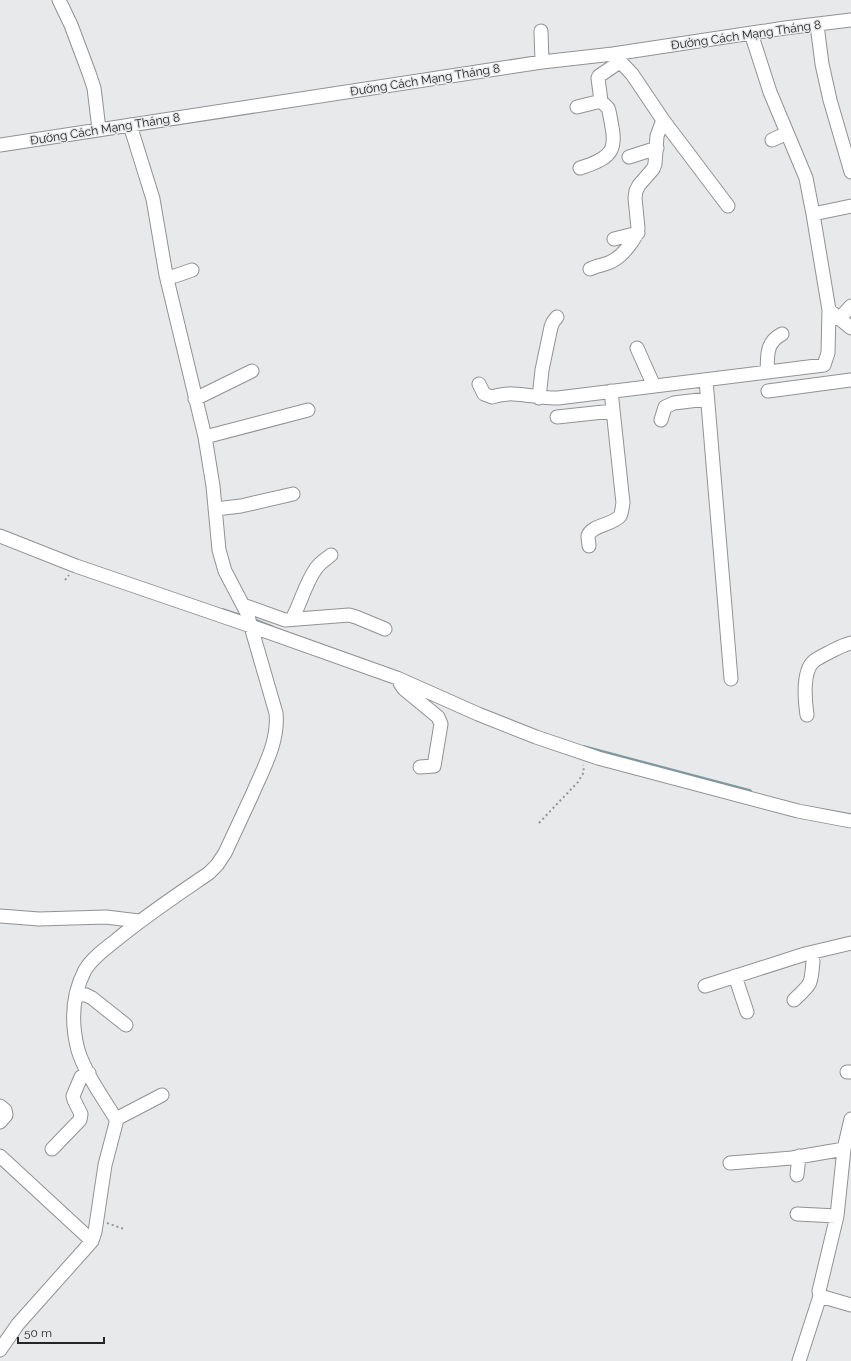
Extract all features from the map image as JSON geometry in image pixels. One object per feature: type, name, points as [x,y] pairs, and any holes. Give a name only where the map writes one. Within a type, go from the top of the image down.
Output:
[{"type":"street","points":[[59,0],[71,26],[94,88],[99,129]]},
{"type":"street","name":"Đường Cách Mạng Tháng 8","points":[[0,145],[542,62],[617,57],[785,28],[851,20]]},
{"type":"street","points":[[817,24],[822,64],[830,100],[851,172]]},
{"type":"street","points":[[541,32],[542,62]]},
{"type":"street","points":[[479,384],[484,394],[492,397],[504,394],[514,394],[539,398],[558,398],[824,365],[828,353],[829,310],[806,178],[770,92],[751,34]]},
{"type":"street","points":[[580,168],[602,160],[612,149],[614,142],[609,111],[601,101],[598,78],[617,57],[632,74],[663,120],[728,206]]},
{"type":"street","points":[[578,107],[601,101]]},
{"type":"street","points":[[590,269],[615,260],[638,233],[635,198],[636,191],[639,185],[653,169],[655,164],[657,136],[663,120]]},
{"type":"street","points":[[0,1350],[18,1324],[92,1241],[95,1232],[105,1165],[115,1131],[116,1119],[89,1073],[78,1050],[74,1028],[74,1005],[78,986],[86,969],[96,957],[139,921],[209,873],[217,865],[225,853],[265,765],[276,735],[276,713],[247,617],[221,560],[213,486],[205,437],[166,275],[153,199],[130,125]]},
{"type":"street","points":[[772,140],[787,132]]},
{"type":"street","points":[[629,157],[657,148]]},
{"type":"street","points":[[813,214],[851,206]]},
{"type":"street","points":[[614,239],[638,233]]},
{"type":"street","points":[[166,275],[175,276],[192,270]]},
{"type":"street","points":[[839,319],[851,306]]},
{"type":"street","points":[[829,310],[851,328]]},
{"type":"street","points":[[539,398],[542,370],[550,327],[557,318]]},
{"type":"street","points":[[768,372],[768,356],[771,342],[782,334]]},
{"type":"street","points":[[637,348],[654,386]]},
{"type":"street","points":[[196,399],[252,371]]},
{"type":"street","points":[[706,380],[731,679]]},
{"type":"street","points":[[768,391],[851,380]]},
{"type":"street","points":[[589,546],[588,536],[590,532],[620,516],[624,504],[611,391]]},
{"type":"street","points":[[661,420],[665,408],[674,403],[707,399]]},
{"type":"street","points":[[205,437],[308,410]]},
{"type":"street","points":[[557,417],[613,411]]},
{"type":"street","points":[[215,509],[241,506],[293,494]]},
{"type":"street","points":[[0,536],[76,566],[247,617],[397,678],[478,714],[536,737],[598,758],[798,811],[851,821]]},
{"type":"street","points":[[292,620],[304,591],[317,566],[331,555]]},
{"type":"street","points":[[247,617],[292,620],[349,615],[385,629]]},
{"type":"street","points":[[806,715],[806,680],[813,662],[843,645],[851,643]]},
{"type":"street","points":[[397,678],[404,688],[440,720],[441,724],[434,766],[420,767]]},
{"type":"street","points":[[0,916],[39,919],[106,917],[139,921]]},
{"type":"street","points":[[705,986],[735,976],[814,956],[851,943]]},
{"type":"street","points":[[794,1000],[809,986],[811,982],[814,956]]},
{"type":"street","points":[[735,976],[747,1012]]},
{"type":"street","points":[[76,994],[86,995],[92,998],[126,1025]]},
{"type":"street","points":[[52,1149],[80,1120],[81,1114],[73,1096],[81,1077],[89,1073]]},
{"type":"street","points":[[116,1119],[162,1096]]},
{"type":"street","points":[[0,1106],[5,1110],[6,1115],[0,1122]]},
{"type":"street","points":[[799,1361],[820,1296],[818,1291],[837,1216],[844,1149],[851,1119]]},
{"type":"street","points":[[730,1163],[799,1156],[844,1149]]},
{"type":"street","points":[[0,1156],[92,1241]]},
{"type":"street","points":[[797,1175],[799,1156]]},
{"type":"street","points":[[797,1214],[837,1216]]},
{"type":"street","points":[[820,1296],[851,1305]]},
{"type":"path","points":[[539,823],[578,782],[584,772],[584,766],[580,763]]},
{"type":"path","points":[[97,1219],[124,1229]]},
{"type":"waterway","points":[[223,610],[244,617]]},
{"type":"waterway","points":[[252,619],[272,627]]},
{"type":"waterway","points":[[584,747],[750,791]]}]
